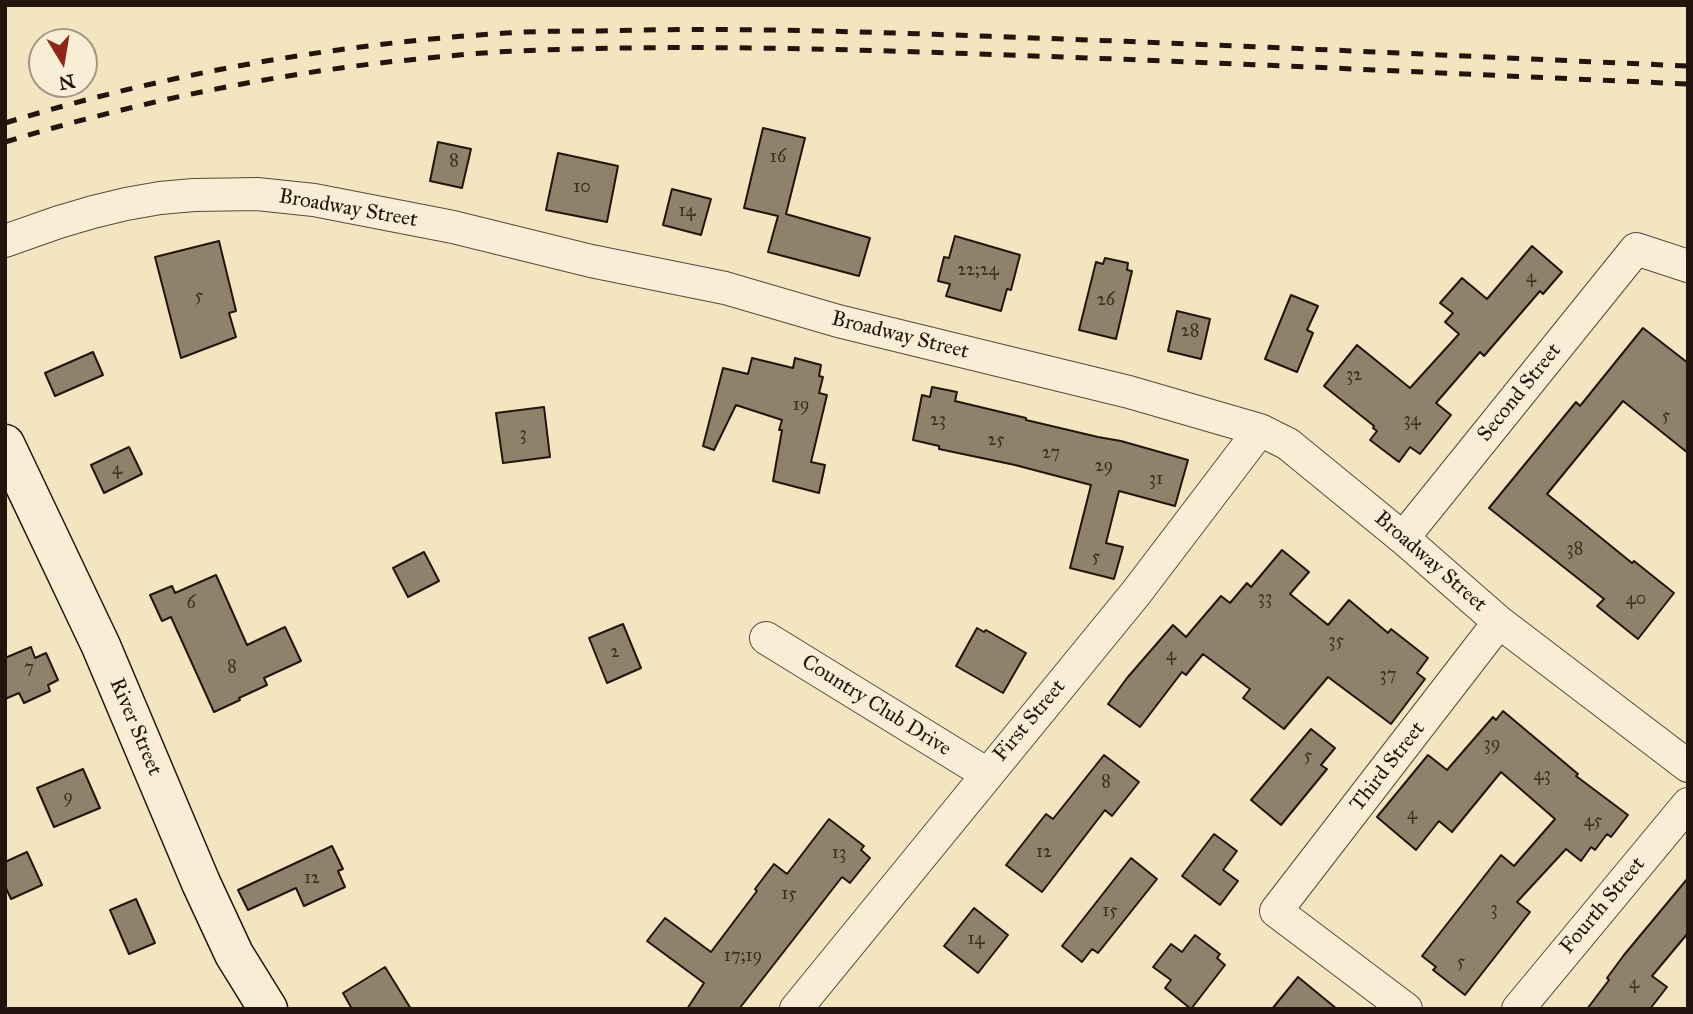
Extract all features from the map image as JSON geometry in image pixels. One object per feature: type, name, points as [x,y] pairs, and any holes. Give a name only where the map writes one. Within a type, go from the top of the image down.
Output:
[{"type":"main road","name":"River Street","points":[[5,444],[100,646],[234,954],[268,1009]]},
{"type":"street","name":"Broadway Street","points":[[5,241],[93,212],[160,198],[257,194],[314,200],[453,227],[591,261],[725,288],[838,321],[1129,393],[1260,430],[1289,444],[1499,622],[1688,766]]},
{"type":"street","name":"Second Street","points":[[1403,538],[1636,249],[1688,266]]},
{"type":"street","name":"First Street","points":[[796,1009],[1136,593],[1260,430]]},
{"type":"street","name":"Third Street","points":[[1406,1009],[1276,911],[1499,622]]},
{"type":"street","name":"Country Club Drive","points":[[765,638],[987,774]]},
{"type":"street","name":"Fourth Street","points":[[1518,1009],[1688,804]]},
{"type":"building","points":[[763,128],[805,138],[786,214],[870,238],[859,276],[768,252],[778,216],[744,208]]},
{"type":"building","points":[[438,142],[471,149],[462,188],[430,181]]},
{"type":"building","points":[[558,153],[618,166],[607,222],[546,210]]},
{"type":"building","points":[[672,189],[711,199],[701,235],[663,225]]},
{"type":"building","points":[[955,236],[1020,255],[1011,290],[1007,289],[1001,311],[946,296],[950,284],[938,281],[944,257],[949,258]]},
{"type":"building","points":[[219,241],[236,311],[229,313],[236,337],[181,358],[155,257]]},
{"type":"building","points":[[1532,246],[1562,272],[1543,294],[1540,291],[1484,356],[1480,352],[1436,403],[1451,415],[1420,454],[1410,447],[1399,462],[1370,440],[1377,431],[1374,426],[1324,386],[1357,345],[1410,388],[1459,334],[1445,322],[1453,313],[1440,303],[1462,278],[1487,299]]},
{"type":"building","points":[[1105,258],[1128,263],[1127,270],[1132,271],[1116,339],[1079,330],[1096,262],[1103,264]]},
{"type":"building","points":[[1291,295],[1318,306],[1307,330],[1313,333],[1297,372],[1265,359]]},
{"type":"building","points":[[1177,311],[1210,319],[1201,359],[1168,351]]},
{"type":"building","points":[[1643,328],[1688,363],[1688,453],[1623,401],[1547,494],[1632,563],[1634,561],[1674,593],[1638,639],[1597,606],[1604,599],[1489,508],[1576,402],[1580,406]]},
{"type":"building","points":[[93,352],[103,375],[55,396],[45,373]]},
{"type":"building","points":[[752,358],[793,368],[795,358],[821,365],[819,376],[823,377],[819,393],[827,395],[811,462],[825,465],[819,493],[773,481],[782,420],[736,405],[714,450],[703,446],[723,368],[748,374]]},
{"type":"building","points":[[932,387],[957,392],[955,401],[1188,460],[1175,506],[1119,491],[1106,543],[1123,547],[1114,579],[1070,568],[1091,485],[939,449],[939,446],[913,440],[922,395],[930,397]]},
{"type":"building","points":[[544,407],[550,457],[503,463],[496,413]]},
{"type":"building","points":[[129,447],[142,474],[104,493],[91,465]]},
{"type":"building","points":[[1282,550],[1309,572],[1290,594],[1328,625],[1349,600],[1388,633],[1391,629],[1428,658],[1417,673],[1425,679],[1391,724],[1328,677],[1284,729],[1243,698],[1250,689],[1203,654],[1186,675],[1182,672],[1140,727],[1108,704],[1173,625],[1186,637],[1221,596],[1230,603],[1247,583],[1251,587]]},
{"type":"building","points":[[424,552],[439,581],[408,597],[393,568]]},
{"type":"building","points":[[216,575],[247,645],[285,627],[301,661],[264,678],[267,685],[214,712],[171,617],[162,621],[150,595],[172,586],[175,593]]},
{"type":"building","points":[[623,624],[641,668],[607,683],[589,638]]},
{"type":"building","points":[[977,628],[984,632],[986,630],[1026,653],[1003,693],[956,666]]},
{"type":"building","points":[[31,647],[35,658],[46,653],[58,680],[48,685],[50,691],[24,703],[19,693],[5,699],[5,658]]},
{"type":"building","points":[[1503,711],[1578,774],[1576,776],[1628,815],[1611,837],[1607,834],[1595,850],[1591,847],[1581,861],[1566,849],[1517,902],[1530,912],[1465,995],[1433,970],[1436,967],[1422,956],[1501,855],[1514,866],[1555,819],[1501,772],[1452,832],[1439,821],[1416,850],[1377,817],[1428,755],[1447,770],[1493,717],[1496,720]]},
{"type":"building","points":[[1311,729],[1335,748],[1321,765],[1327,769],[1281,825],[1251,800]]},
{"type":"building","points":[[1104,755],[1139,782],[1112,816],[1105,810],[1042,892],[1006,865],[1046,814],[1053,819]]},
{"type":"building","points":[[83,769],[100,808],[54,827],[37,788]]},
{"type":"building","points":[[829,819],[864,846],[861,850],[870,858],[850,883],[842,877],[739,1009],[687,1009],[704,983],[647,941],[665,918],[711,952],[774,864],[787,874]]},
{"type":"building","points":[[1214,834],[1237,851],[1223,870],[1238,881],[1220,905],[1182,876]]},
{"type":"building","points":[[332,846],[343,869],[338,871],[345,887],[304,906],[296,888],[248,910],[238,890]]},
{"type":"building","points":[[27,852],[42,885],[11,899],[5,886],[5,862]]},
{"type":"building","points":[[1131,858],[1157,879],[1098,953],[1092,949],[1082,962],[1062,946]]},
{"type":"building","points":[[1688,878],[1688,933],[1652,976],[1667,987],[1650,1009],[1587,1009],[1624,955]]},
{"type":"building","points":[[136,899],[155,943],[129,954],[110,910]]},
{"type":"building","points":[[974,908],[1008,935],[978,973],[944,946]]},
{"type":"building","points":[[1195,935],[1220,954],[1217,958],[1225,965],[1191,1009],[1165,988],[1171,980],[1153,967],[1171,944],[1182,952]]},
{"type":"building","points":[[385,967],[411,1009],[352,1009],[343,993]]},
{"type":"building","points":[[1298,977],[1337,1009],[1272,1009]]},
{"type":"railway","points":[[5,123],[128,89],[253,63],[379,45],[529,32],[855,32],[1688,66]]},
{"type":"railway","points":[[5,142],[147,104],[291,75],[388,62],[515,51],[700,48],[884,51],[1688,84]]}]
